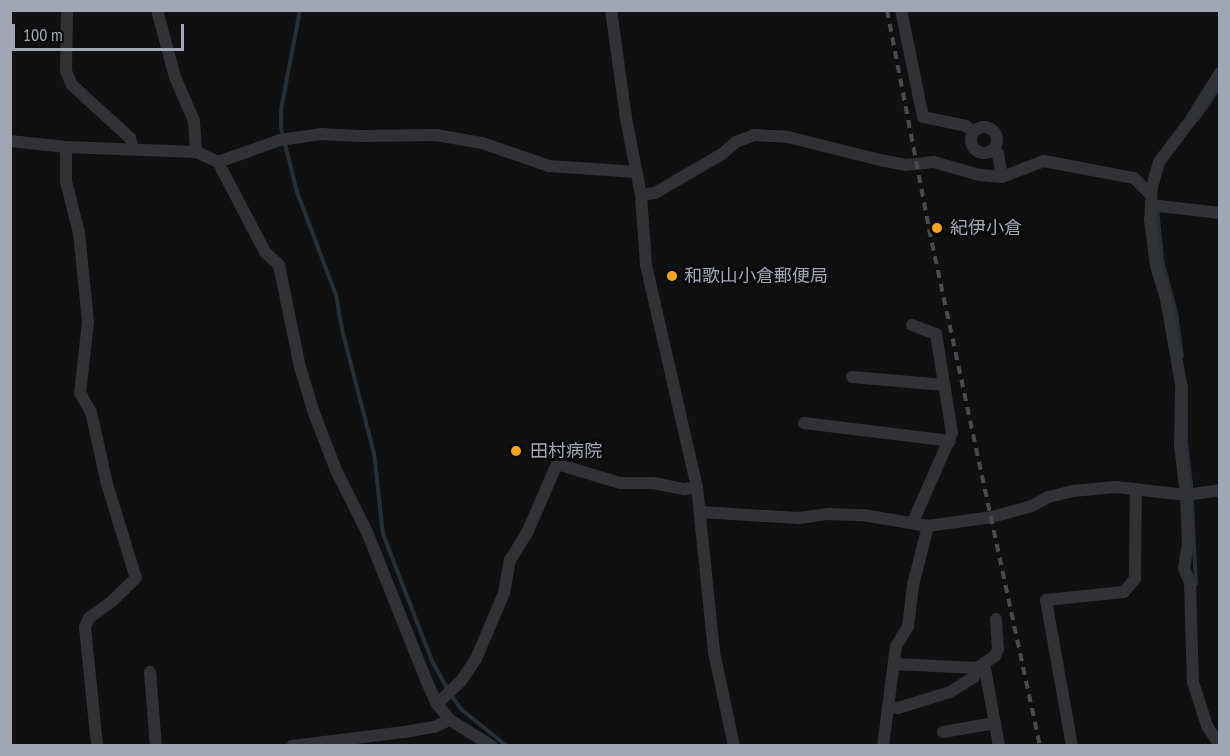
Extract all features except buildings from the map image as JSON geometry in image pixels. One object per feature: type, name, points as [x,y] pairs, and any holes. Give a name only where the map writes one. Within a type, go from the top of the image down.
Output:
[{"type":"street","points":[[68,10],[66,71],[72,85],[130,138],[133,148]]},
{"type":"street","points":[[156,10],[175,77],[194,122],[196,152]]},
{"type":"street","points":[[611,10],[626,118],[641,195],[646,265],[652,300],[696,486],[714,652],[734,746]]},
{"type":"street","points":[[901,10],[923,117],[966,126],[973,132]]},
{"type":"street","points":[[1220,73],[1190,121],[1159,162],[1151,200],[1156,266],[1166,298],[1181,384],[1180,445],[1186,495],[1188,543],[1184,568],[1190,583],[1193,682],[1207,726],[1220,745]]},
{"type":"street","points":[[992,151],[997,141],[992,129],[981,127],[973,132],[971,143],[976,151],[983,153],[992,151],[998,154],[1002,177]]},
{"type":"street","points":[[218,162],[294,137],[321,134],[436,135],[482,142],[549,166],[637,172]]},
{"type":"street","points":[[641,195],[655,193],[722,154],[736,142],[754,135],[788,137],[906,165],[934,162],[979,175],[1002,177],[1044,161],[1134,178],[1151,200],[1220,213]]},
{"type":"street","points":[[10,141],[66,147],[196,152],[218,162],[265,252],[279,265],[300,367],[314,413],[336,470],[367,532],[440,702],[450,720],[492,746]]},
{"type":"street","points":[[66,147],[66,182],[79,233],[88,322],[80,393],[91,412],[113,506],[136,578],[111,602],[89,618],[85,627],[97,746]]},
{"type":"street","points":[[912,325],[936,334],[952,433],[913,522]]},
{"type":"street","points":[[852,377],[945,386]]},
{"type":"street","points":[[804,423],[950,441]]},
{"type":"street","points":[[440,702],[461,681],[476,659],[504,593],[510,560],[527,533],[557,464],[620,483],[652,483],[685,489],[696,486]]},
{"type":"street","points":[[700,512],[799,518],[829,514],[863,514],[928,526],[992,517],[1032,506],[1048,497],[1073,491],[1116,487],[1186,495],[1220,490]]},
{"type":"street","points":[[1072,746],[1046,600],[1124,592],[1135,579],[1137,489]]},
{"type":"street","points":[[883,746],[898,642],[908,627],[913,585],[928,526]]},
{"type":"street","points":[[888,708],[898,708],[950,692],[974,677],[980,666],[995,656],[998,649],[996,619]]},
{"type":"street","points":[[894,664],[980,666]]},
{"type":"street","points":[[980,666],[999,746]]},
{"type":"street","points":[[150,672],[156,746]]},
{"type":"street","points":[[292,746],[374,741],[434,727],[450,720]]},
{"type":"street","points":[[943,732],[994,723]]},
{"type":"waterway","points":[[300,10],[281,110],[281,128],[297,192],[336,295],[342,330],[374,453],[383,534],[432,661],[451,695],[462,710],[507,746]]},
{"type":"waterway","points":[[1197,120],[1220,86]]},
{"type":"waterway","points":[[1157,208],[1162,260],[1176,313],[1182,357]]},
{"type":"waterway","points":[[1186,386],[1186,442],[1191,485],[1196,584]]},
{"type":"railway","points":[[887,10],[929,229],[1040,746]]},
{"type":"place","name":"紀伊小倉","points":[[937,228]]},
{"type":"place","name":"和歌山小倉郵便局","points":[[672,276]]},
{"type":"place","name":"田村病院","points":[[516,451]]}]
